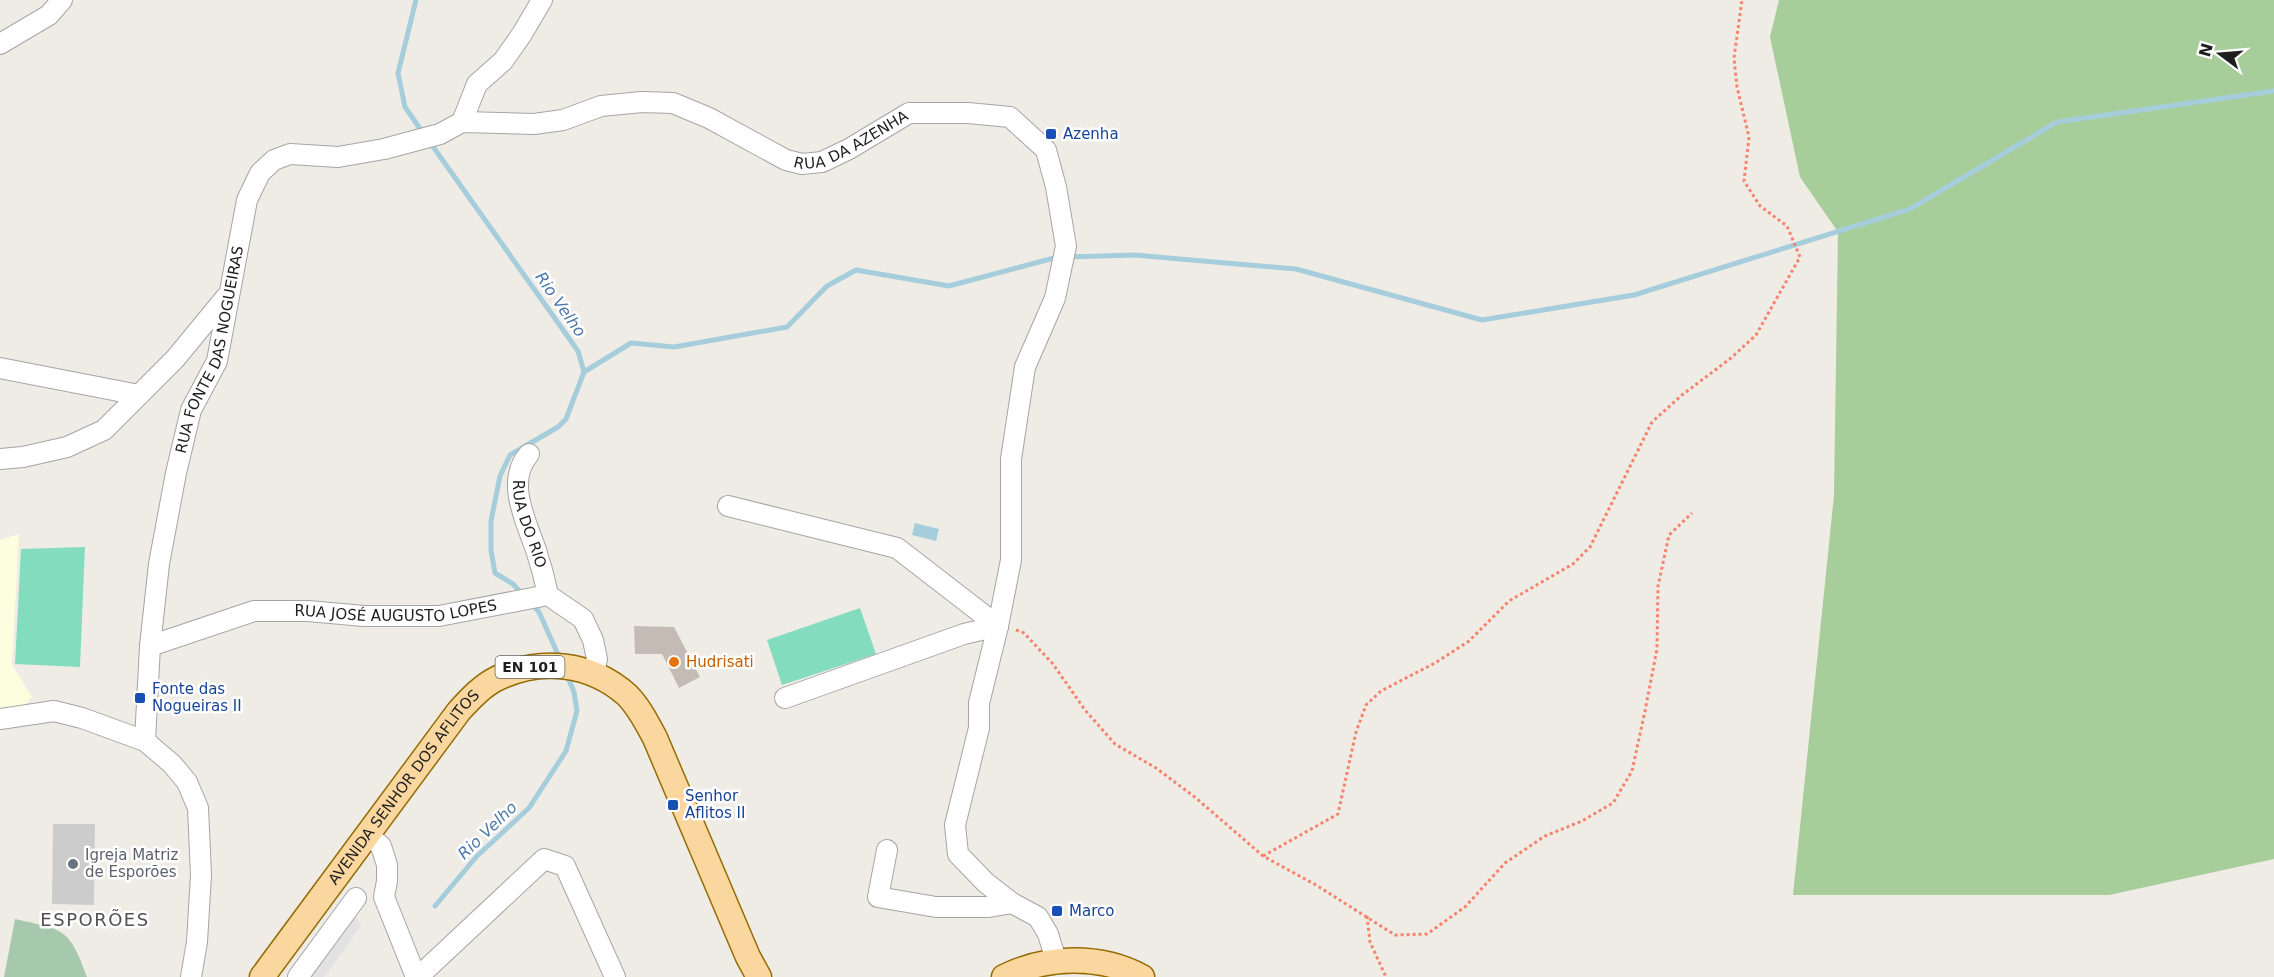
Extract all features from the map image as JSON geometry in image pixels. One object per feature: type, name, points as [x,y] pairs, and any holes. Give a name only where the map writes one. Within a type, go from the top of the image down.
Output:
[{"type":"main road","name":"AVENIDA SENHOR DOS AFLITOS","points":[[262,977],[459,711],[496,679],[521,669],[565,666],[594,673],[613,684],[628,697],[655,738],[748,957],[759,977]]},
{"type":"main road","points":[[1004,977],[1056,960],[1093,961],[1130,970],[1142,977]]},
{"type":"street","points":[[0,45],[49,15],[62,0]]},
{"type":"street","points":[[462,122],[477,84],[503,61],[542,0]]},
{"type":"street","name":"RUA DA AZENHA","points":[[462,122],[534,124],[563,120],[602,106],[642,102],[673,103],[709,118],[786,160],[802,165],[822,162],[849,149],[909,113],[968,113],[1010,117],[1046,150],[1056,187],[1066,246],[1054,298],[1025,367],[1011,459],[1011,560],[979,703],[979,728],[955,825],[958,854],[986,883],[1012,903],[1038,917],[1048,934],[1056,960]]},
{"type":"street","name":"RUA FONTE DAS NOGUEIRAS","points":[[145,741],[150,646],[159,564],[176,473],[191,410],[217,361],[247,200],[260,173],[274,160],[290,154],[338,157],[384,149],[440,134],[462,122]]},
{"type":"street","points":[[0,459],[23,457],[68,447],[104,430],[175,359],[230,292]]},
{"type":"street","points":[[0,368],[139,395]]},
{"type":"street","name":"RUA DO RIO","points":[[529,454],[521,463],[518,483],[521,512],[536,549],[548,595]]},
{"type":"street","points":[[728,506],[897,548],[998,626]]},
{"type":"street","points":[[548,595],[582,619],[593,640],[597,659],[594,673]]},
{"type":"street","name":"RUA JOSÉ AUGUSTO LOPES","points":[[150,646],[254,610],[308,611],[364,616],[439,616],[548,595]]},
{"type":"street","points":[[785,698],[964,634],[998,626]]},
{"type":"street","points":[[0,719],[54,711],[82,718],[145,741],[172,764],[187,782],[198,808],[201,874],[197,942],[191,977]]},
{"type":"street","points":[[368,834],[381,846],[387,866],[384,897],[417,977],[544,859],[565,866],[615,977]]},
{"type":"street","points":[[887,850],[879,897],[936,907],[989,907],[1012,903]]},
{"type":"street","points":[[334,880],[356,898],[370,900],[384,897]]},
{"type":"street","points":[[298,977],[356,898]]},
{"type":"path","points":[[1263,856],[1338,814],[1356,732],[1366,705],[1381,691],[1435,663],[1469,641],[1509,600],[1573,564],[1590,547],[1652,422],[1756,335],[1800,256],[1786,226],[1760,206],[1744,181],[1749,137],[1737,87],[1734,58],[1742,0]]},
{"type":"path","points":[[998,626],[1024,633],[1053,664],[1085,711],[1114,744],[1156,768],[1196,798],[1263,856],[1367,916],[1395,935],[1427,934],[1465,907],[1505,863],[1545,836],[1582,821],[1613,803],[1632,771],[1658,649],[1658,586],[1669,535],[1692,513]]},
{"type":"path","points":[[1367,916],[1370,942],[1386,977]]},
{"type":"shaded area","points":[[19,534],[12,665],[32,697],[23,707],[0,709],[0,540]]},
{"type":"shaded area","name":"Igreja Matriz de Esporões","points":[[53,824],[95,824],[94,905],[52,904]]},
{"type":"shaded area","points":[[355,914],[361,926],[324,977],[309,977]]},
{"type":"shaded area","points":[[15,919],[63,933],[75,948],[87,977],[4,977]]},
{"type":"green space","points":[[1779,0],[2274,0],[2274,859],[2109,895],[1793,895],[1834,495],[1838,232],[1800,177],[1770,37]]},
{"type":"green space","points":[[85,547],[80,667],[15,664],[21,549]]},
{"type":"green space","points":[[860,608],[876,654],[782,685],[767,640]]},
{"type":"water","points":[[915,523],[939,529],[936,541],[912,535]]},
{"type":"building","points":[[634,626],[674,627],[700,677],[679,688],[662,654],[635,654]]},
{"type":"waterway","name":"Rio Velho","points":[[416,0],[398,73],[405,107],[423,133]]},
{"type":"waterway","points":[[1067,257],[1134,255],[1296,269],[1482,320],[1634,295],[1910,209],[2057,122],[2274,91]]},
{"type":"waterway","name":"Rio Velho","points":[[429,141],[578,351],[584,372],[566,419],[558,427],[510,455],[500,476],[491,521],[491,550],[495,573],[513,584],[523,595]]},
{"type":"waterway","points":[[584,372],[631,343],[674,347],[787,327],[827,286],[856,270],[949,286],[1058,257]]},
{"type":"waterway","name":"Rio Velho","points":[[532,604],[539,612],[560,659]]},
{"type":"waterway","name":"Rio Velho","points":[[435,906],[477,856],[529,808],[566,751],[577,711],[574,692],[566,673]]},
{"type":"place","name":"Azenha","points":[[1051,134]]},
{"type":"place","name":"Hudrisati","points":[[674,662]]},
{"type":"place","name":"Fonte das Nogueiras II","points":[[140,698]]},
{"type":"place","name":"Senhor Aflitos II","points":[[673,805]]},
{"type":"place","name":"Igreja Matriz de Esporões","points":[[73,864]]},
{"type":"place","name":"Marco","points":[[1057,911]]},
{"type":"district","name":"ESPORÕES","points":[[95,920]]}]
